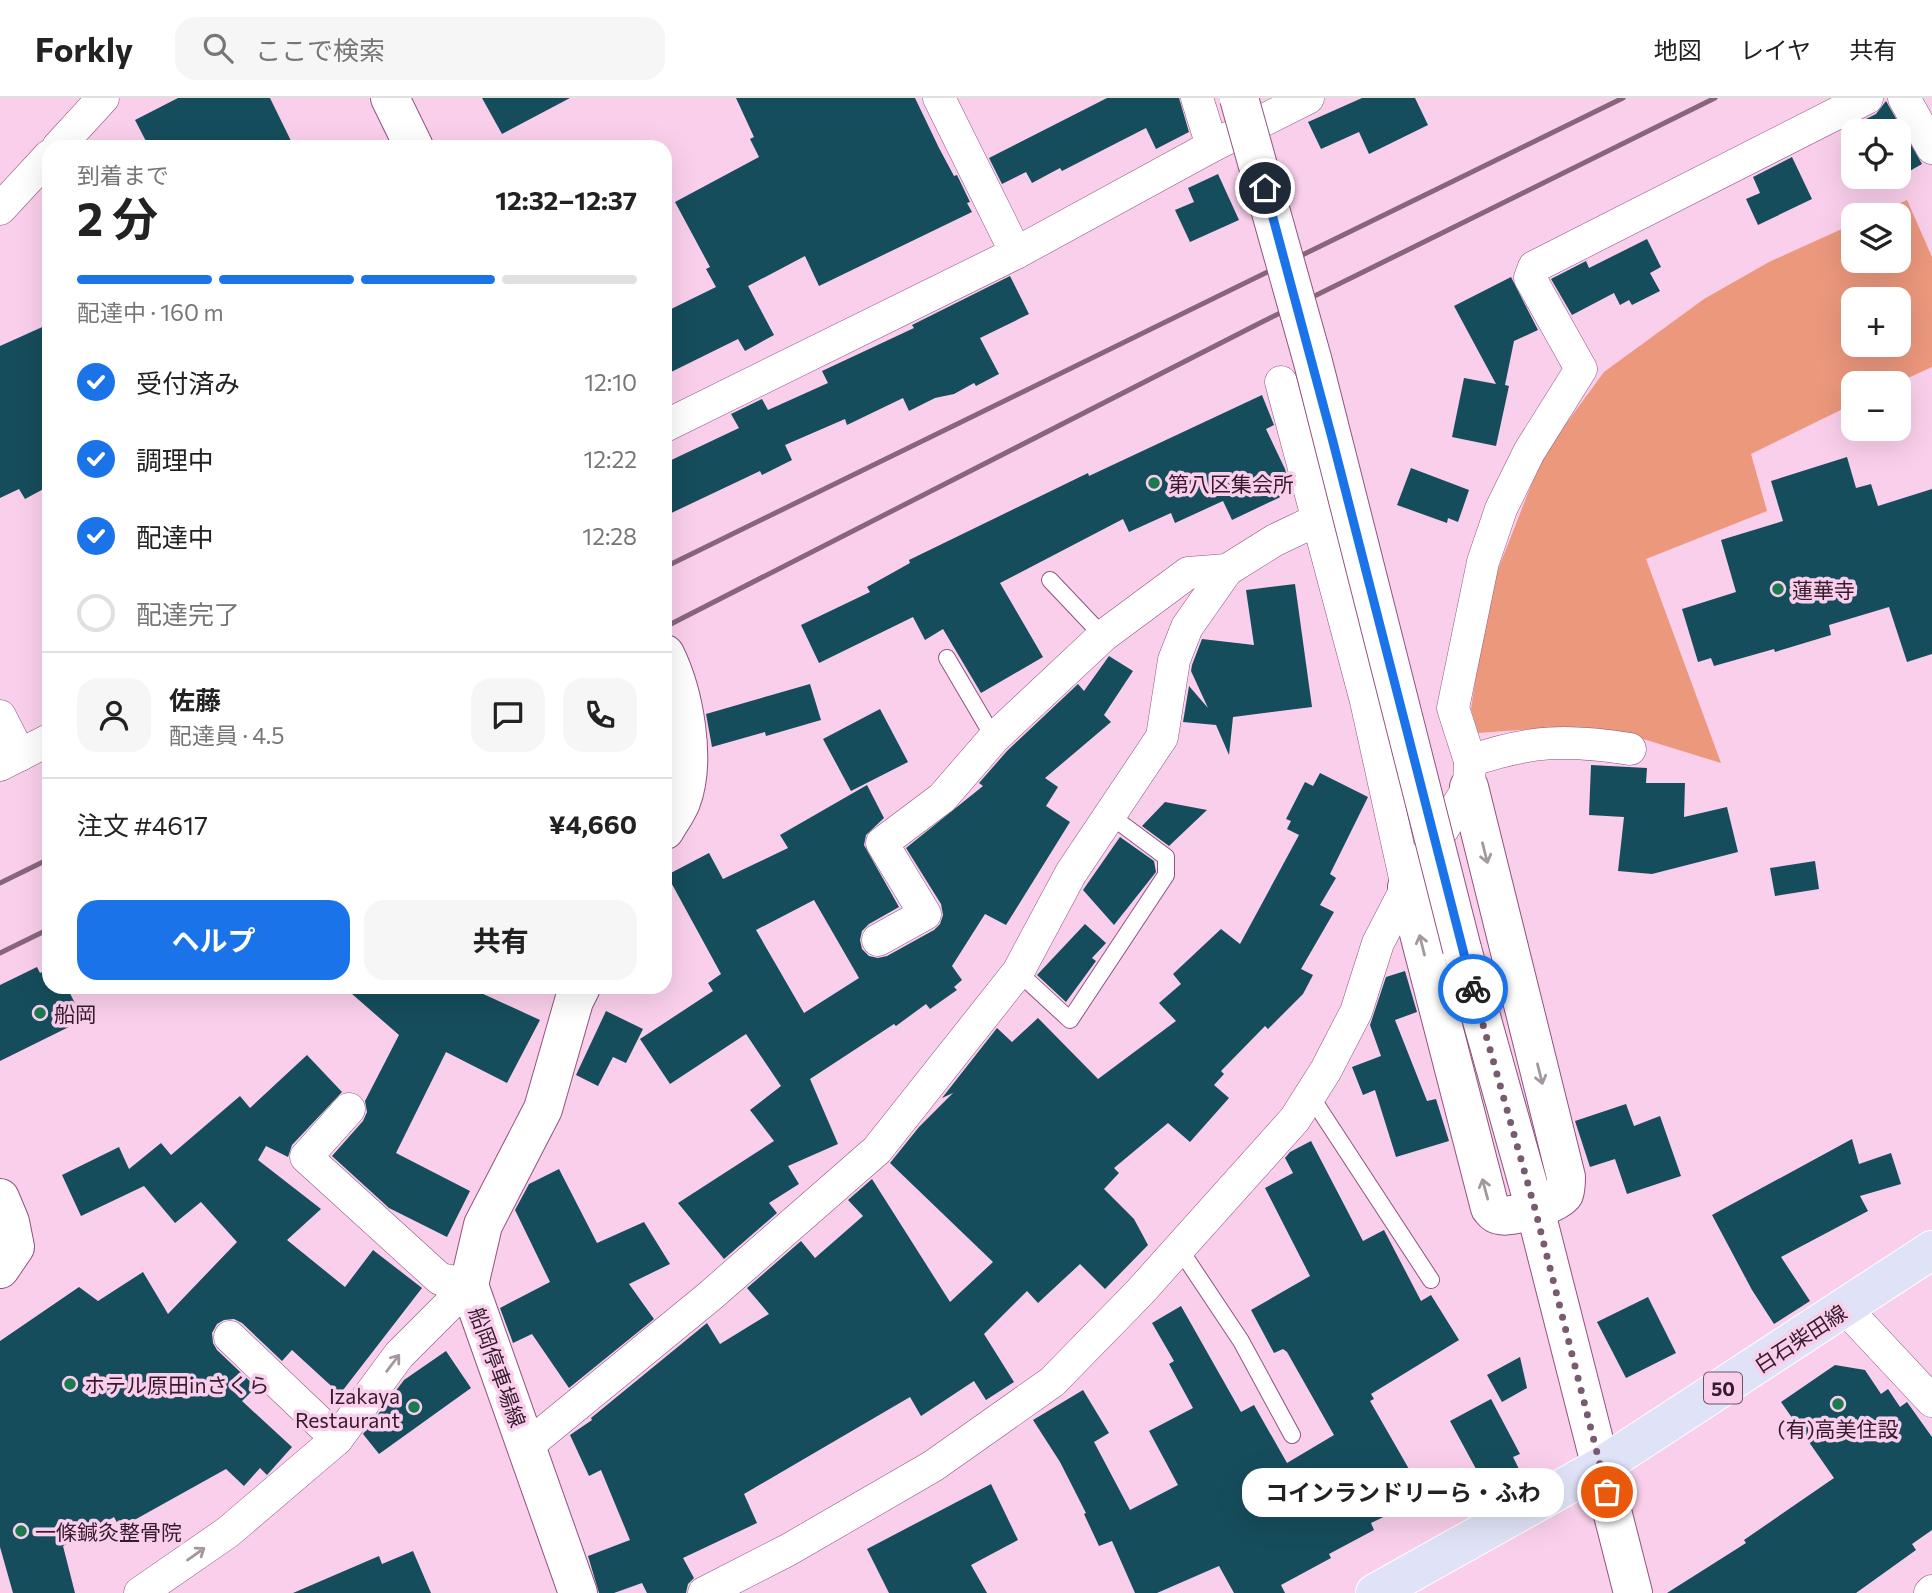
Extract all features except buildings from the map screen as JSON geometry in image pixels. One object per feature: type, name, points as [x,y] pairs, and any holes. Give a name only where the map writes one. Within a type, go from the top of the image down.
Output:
[{"type":"main road","points":[[390,98],[411,140]]},
{"type":"main road","points":[[1239,98],[1313,362],[1462,949],[1535,1209],[1633,1593]]},
{"type":"main road","points":[[672,669],[690,746],[682,801],[672,818]]},
{"type":"main road","points":[[1407,887],[1490,1208],[1502,1216],[1535,1209],[1559,1199],[1565,1192],[1566,1177],[1469,774]]},
{"type":"main road","name":"船岡停車場線","points":[[578,994],[543,1109],[483,1225],[469,1285],[578,1593]]},
{"type":"main road","points":[[0,1198],[10,1222],[15,1247],[0,1269]]},
{"type":"main road","name":"白石柴田線","points":[[1375,1593],[1600,1467],[1846,1309],[1932,1250]]},
{"type":"street","points":[[64,140],[103,98]]},
{"type":"street","points":[[939,98],[1016,253]]},
{"type":"street","points":[[1197,98],[1212,146]]},
{"type":"street","points":[[1469,774],[1452,708],[1483,562],[1501,509],[1529,452],[1581,369],[1530,278],[1534,267],[1867,98]]},
{"type":"street","points":[[1904,98],[1932,148]]},
{"type":"street","points":[[672,423],[1016,253],[1297,101]]},
{"type":"street","points":[[0,209],[42,164]]},
{"type":"street","points":[[1281,382],[1366,701],[1407,887]]},
{"type":"street","points":[[527,1446],[710,1296],[877,1150],[1018,972],[1071,873],[1162,737],[1174,660],[1187,627],[1227,570],[1275,540],[1317,520]]},
{"type":"street","points":[[878,940],[925,914],[882,843],[942,798],[994,738],[1102,636],[1188,573],[1227,570]]},
{"type":"street","points":[[0,716],[10,760],[42,744]]},
{"type":"street","points":[[704,1593],[788,1550],[933,1466],[1052,1382],[1140,1292],[1295,1119],[1356,1012],[1378,943],[1469,774],[1505,748],[1546,741],[1592,743],[1630,749]]},
{"type":"street","points":[[349,1109],[306,1157],[440,1279],[469,1285]]},
{"type":"street","points":[[140,1593],[228,1532],[337,1439],[399,1354],[469,1285]]},
{"type":"street","points":[[1846,1309],[1932,1401]]},
{"type":"street","points":[[230,1337],[337,1439]]},
{"type":"lane","points":[[1050,580],[1102,636]]},
{"type":"lane","points":[[947,658],[994,738]]},
{"type":"lane","points":[[1018,972],[1070,1020],[1166,875],[1166,857],[1111,816]]},
{"type":"lane","points":[[1310,1095],[1431,1280]]},
{"type":"lane","points":[[1179,1248],[1241,1341],[1292,1435]]},
{"type":"shaded area","points":[[1911,209],[1932,257],[1932,367],[1911,377],[1911,371],[1841,371],[1841,410],[1751,454],[1767,511],[1646,559],[1721,763],[1627,734],[1548,728],[1478,733],[1471,709],[1488,595],[1543,455],[1604,372],[1704,299],[1769,262],[1841,229],[1841,273],[1911,273]]},
{"type":"railway","points":[[672,564],[1623,98]]},
{"type":"railway","points":[[672,623],[1260,323],[1715,98]]},
{"type":"railway","points":[[0,883],[42,862]]},
{"type":"railway","points":[[0,953],[42,932]]},
{"type":"way so far","points":[[1473,989],[1535,1209],[1607,1492]]},
{"type":"place","name":"第八区集会所","points":[[1154,483]]},
{"type":"place","name":"蓮華寺","points":[[1778,589]]},
{"type":"place","name":"船岡","points":[[40,1013]]},
{"type":"place","name":"ホテル原田inさくら","points":[[70,1384]]},
{"type":"place","name":"(有)高美住設","points":[[1838,1404]]},
{"type":"place","name":"Izakaya Restaurant","points":[[414,1407]]},
{"type":"place","name":"コインランドリーら・ふわ","points":[[1607,1492]]},
{"type":"place","name":"一條鍼灸整骨院","points":[[21,1531]]},
{"type":"route","points":[[1265,188],[1365,563],[1473,989]]}]
